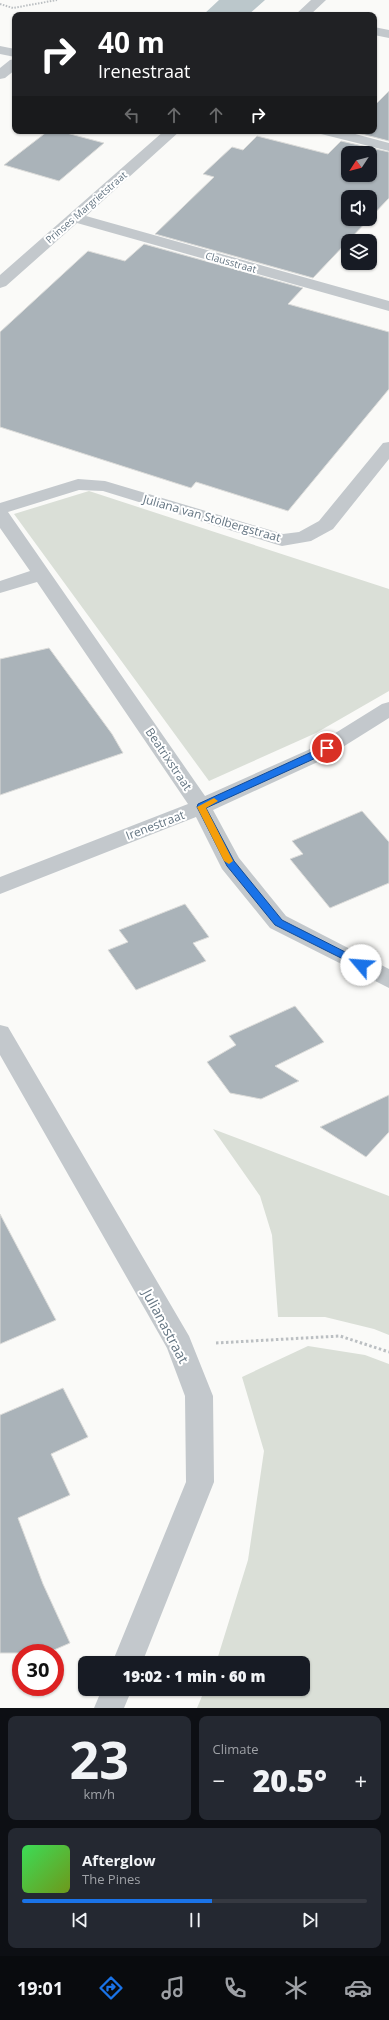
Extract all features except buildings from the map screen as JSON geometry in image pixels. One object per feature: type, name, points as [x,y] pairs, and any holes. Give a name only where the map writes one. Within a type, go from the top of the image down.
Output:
[{"type":"street","points":[[306,12],[319,0]]},
{"type":"street","points":[[377,32],[389,34]]},
{"type":"street","points":[[0,50],[12,53]]},
{"type":"street","points":[[0,75],[12,65]]},
{"type":"street","name":"Prinses Margrietstraat","points":[[0,284],[170,134]]},
{"type":"street","points":[[338,134],[389,147]]},
{"type":"street","name":"Clausstraat","points":[[73,218],[389,306]]},
{"type":"street","name":"Juliana van Stolbergstraat","points":[[0,508],[78,484],[105,486],[282,540],[304,537],[326,526],[389,446]]},
{"type":"street","name":"Beatrixstraat","points":[[0,514],[201,807],[230,863],[278,922],[389,979]]},
{"type":"street","points":[[0,587],[42,574]]},
{"type":"street","name":"Irenestraat","points":[[0,886],[201,807],[315,755],[389,709]]},
{"type":"street","name":"Julianastraat","points":[[0,1034],[179,1344],[199,1396],[200,1482],[130,1656]]},
{"type":"street","points":[[109,1708],[114,1696]]},
{"type":"path","points":[[0,4],[13,8],[57,0]]},
{"type":"path","points":[[179,1344],[340,1336],[389,1352]]},
{"type":"shaded area","points":[[219,0],[265,0],[251,12],[206,12]]},
{"type":"shaded area","points":[[89,491],[389,589],[389,691],[316,733],[209,781],[14,514]]},
{"type":"shaded area","points":[[213,1129],[389,1196],[389,1335],[374,1329],[325,1317],[278,1317],[272,1235],[260,1196]]},
{"type":"shaded area","points":[[308,1346],[365,1355],[389,1364],[389,1708],[197,1708],[202,1696],[310,1696],[310,1656],[218,1656],[248,1560],[264,1451],[242,1377]]},
{"type":"slow traffic","points":[[214,801],[201,807],[229,861]]},
{"type":"route","points":[[327,748],[315,755],[201,807],[230,863],[278,922],[361,965]]}]
